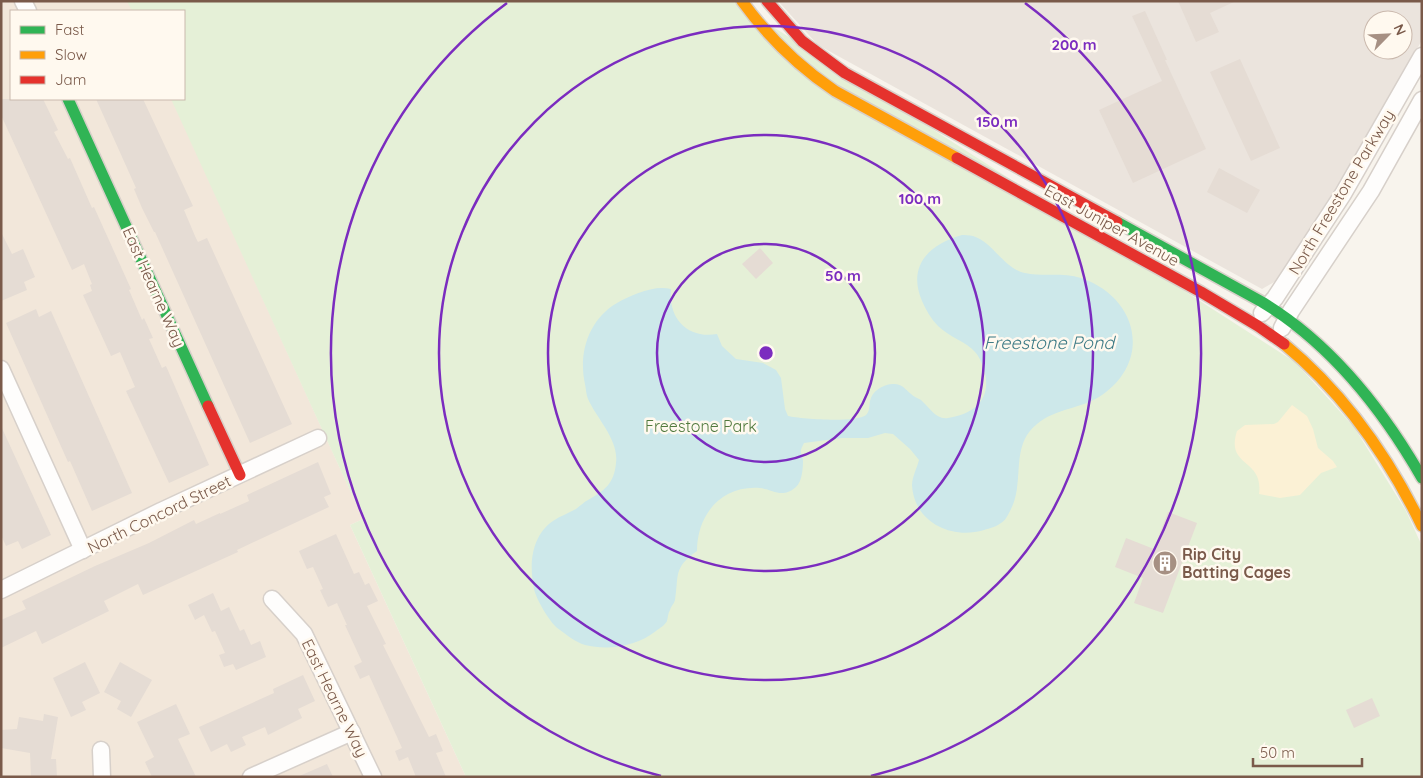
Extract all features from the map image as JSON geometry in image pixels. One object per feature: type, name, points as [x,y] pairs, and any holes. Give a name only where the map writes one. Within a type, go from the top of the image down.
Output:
[{"type":"street","name":"East Juniper Avenue","points":[[742,1],[764,30],[785,53],[807,73],[835,91],[1201,292],[1276,338],[1330,386],[1379,447],[1395,473],[1422,526]]},
{"type":"street","name":"East Juniper Avenue","points":[[768,1],[802,41],[845,73],[1268,306],[1287,319],[1352,380],[1395,433],[1422,478]]},
{"type":"street","name":"North Freestone Parkway","points":[[1253,323],[1276,298],[1343,194],[1422,56]]},
{"type":"street","name":"East Hearne Way","points":[[68,100],[240,475]]},
{"type":"street","name":"North Freestone Parkway","points":[[1276,338],[1371,190],[1422,100]]},
{"type":"street","points":[[1,368],[84,550]]},
{"type":"street","name":"North Concord Street","points":[[1,590],[161,511],[318,438]]},
{"type":"street","name":"East Hearne Way","points":[[272,599],[304,634],[373,777]]},
{"type":"street","points":[[251,777],[352,732]]},
{"type":"street","points":[[101,750],[102,777]]},
{"type":"shaded area","points":[[1,1],[128,1],[132,10],[10,10],[10,100],[172,100],[363,519],[350,525],[466,777],[1,777]]},
{"type":"shaded area","points":[[778,1],[1422,1],[1422,40],[1413,56],[1413,10],[1363,10],[1363,60],[1411,60],[1361,149],[1276,281],[1262,289],[818,45]]},
{"type":"green space","name":"Freestone Park","points":[[127,1],[733,1],[1295,362],[1354,427],[1406,511],[1422,546],[1422,777],[466,777],[350,525],[363,519],[171,100],[185,100],[185,10],[132,10]]},
{"type":"sand","points":[[1292,405],[1307,416],[1318,448],[1337,467],[1321,473],[1300,495],[1280,498],[1259,494],[1259,482],[1256,474],[1240,458],[1236,451],[1237,431],[1245,425],[1274,424],[1278,422]]},
{"type":"water","name":"Freestone Pond","points":[[962,235],[980,239],[1018,271],[1032,274],[1074,276],[1100,287],[1115,299],[1126,314],[1132,330],[1133,347],[1128,364],[1118,380],[1094,400],[1044,419],[1028,433],[1020,454],[1015,500],[1004,521],[997,526],[984,530],[959,532],[947,530],[927,518],[919,509],[914,498],[912,485],[919,460],[893,434],[885,433],[868,438],[842,438],[804,443],[801,451],[803,461],[801,478],[798,485],[791,491],[778,493],[760,488],[746,488],[723,497],[707,514],[701,526],[697,551],[684,562],[678,572],[675,601],[667,621],[661,628],[632,644],[594,647],[581,644],[552,623],[535,593],[532,580],[532,561],[536,543],[546,527],[556,519],[576,509],[608,486],[615,470],[616,454],[614,446],[588,399],[583,372],[583,361],[588,338],[599,318],[607,310],[636,294],[657,288],[671,289],[671,299],[676,317],[688,330],[706,335],[717,334],[722,346],[736,359],[763,363],[776,370],[781,378],[785,409],[788,416],[828,420],[860,417],[866,415],[869,410],[871,397],[875,391],[885,386],[898,384],[921,400],[936,415],[948,418],[973,409],[983,398],[986,383],[985,373],[980,359],[972,348],[942,330],[935,323],[922,301],[917,277],[919,267],[931,251],[940,244]]},
{"type":"building","points":[[1178,1],[1236,1],[1210,13],[1219,32],[1196,42]]},
{"type":"building","points":[[1145,11],[1167,60],[1165,60],[1206,149],[1133,183],[1099,110],[1162,81],[1132,16]]},
{"type":"building","points":[[1240,59],[1280,148],[1251,161],[1210,72]]},
{"type":"building","points":[[1,99],[43,100],[58,130],[54,132],[68,159],[70,158],[92,208],[94,207],[131,289],[129,290],[142,320],[144,318],[153,338],[149,339],[162,368],[166,366],[209,465],[169,483],[126,391],[135,387],[120,352],[111,356],[83,295],[92,291],[90,285],[92,284],[84,264],[72,270],[1,115]]},
{"type":"building","points":[[96,100],[143,100],[193,206],[184,210],[195,236],[198,242],[207,238],[292,424],[250,443],[155,232],[142,208],[134,189],[136,188]]},
{"type":"building","points":[[1219,168],[1260,190],[1247,213],[1207,192]]},
{"type":"building","points":[[1,232],[12,254],[23,249],[35,277],[24,282],[27,290],[1,301]]},
{"type":"building","points":[[760,248],[773,263],[756,279],[742,264]]},
{"type":"building","points":[[36,309],[39,317],[51,311],[132,493],[92,511],[6,323]]},
{"type":"building","points":[[1,426],[51,535],[22,549],[18,541],[6,546],[1,535]]},
{"type":"building","points":[[318,462],[331,494],[324,497],[329,507],[237,550],[238,552],[143,595],[138,584],[104,601],[109,611],[42,644],[36,631],[1,648],[1,620],[26,609],[22,601],[95,566],[149,543],[194,520],[196,524],[249,501],[247,495]]},
{"type":"building","name":"Rip City Batting Cages","points":[[1168,512],[1197,523],[1163,613],[1134,603],[1143,578],[1115,567],[1126,538],[1154,549]]},
{"type":"building","points":[[336,534],[354,574],[359,572],[365,585],[369,583],[378,601],[367,606],[386,644],[383,645],[429,737],[436,734],[443,751],[436,753],[446,777],[416,777],[408,757],[399,761],[395,751],[402,748],[369,675],[360,679],[354,666],[362,662],[337,603],[328,607],[320,590],[323,589],[313,567],[307,569],[299,551]]},
{"type":"building","points":[[213,593],[221,611],[229,607],[240,631],[244,629],[251,645],[260,641],[266,657],[236,670],[233,664],[224,667],[219,655],[225,653],[215,631],[212,632],[204,615],[195,620],[188,605]]},
{"type":"building","points":[[85,662],[100,693],[82,702],[86,710],[71,717],[53,678]]},
{"type":"building","points":[[120,662],[152,680],[131,717],[117,709],[121,701],[104,692]]},
{"type":"building","points":[[303,675],[315,701],[298,709],[302,718],[268,735],[265,727],[242,737],[246,745],[231,752],[227,744],[211,752],[199,727],[274,693],[273,689]]},
{"type":"building","points":[[1372,698],[1380,716],[1354,728],[1346,710]]},
{"type":"building","points":[[176,704],[190,734],[178,739],[196,777],[152,777],[145,762],[154,757],[137,722]]},
{"type":"building","points":[[44,714],[58,717],[51,759],[56,759],[57,777],[31,777],[30,753],[1,748],[1,730],[17,729],[19,717],[43,721]]},
{"type":"building","points":[[327,764],[333,777],[297,777]]},
{"type":"traffic: fast","points":[[68,100],[208,406]]},
{"type":"traffic: fast","points":[[1117,222],[1262,302],[1310,337],[1353,380],[1372,403],[1422,478]]},
{"type":"traffic: slow","points":[[742,1],[762,27],[784,50],[821,81],[835,91],[957,158]]},
{"type":"traffic: slow","points":[[1284,344],[1306,363],[1346,405],[1395,475],[1422,526]]},
{"type":"traffic: jam","points":[[767,1],[802,41],[845,73],[1117,222]]},
{"type":"traffic: jam","points":[[957,158],[1201,292],[1284,344]]},
{"type":"traffic: jam","points":[[208,406],[240,475]]},
{"type":"place","name":"Rip City Batting Cages","points":[[1165,563]]}]
